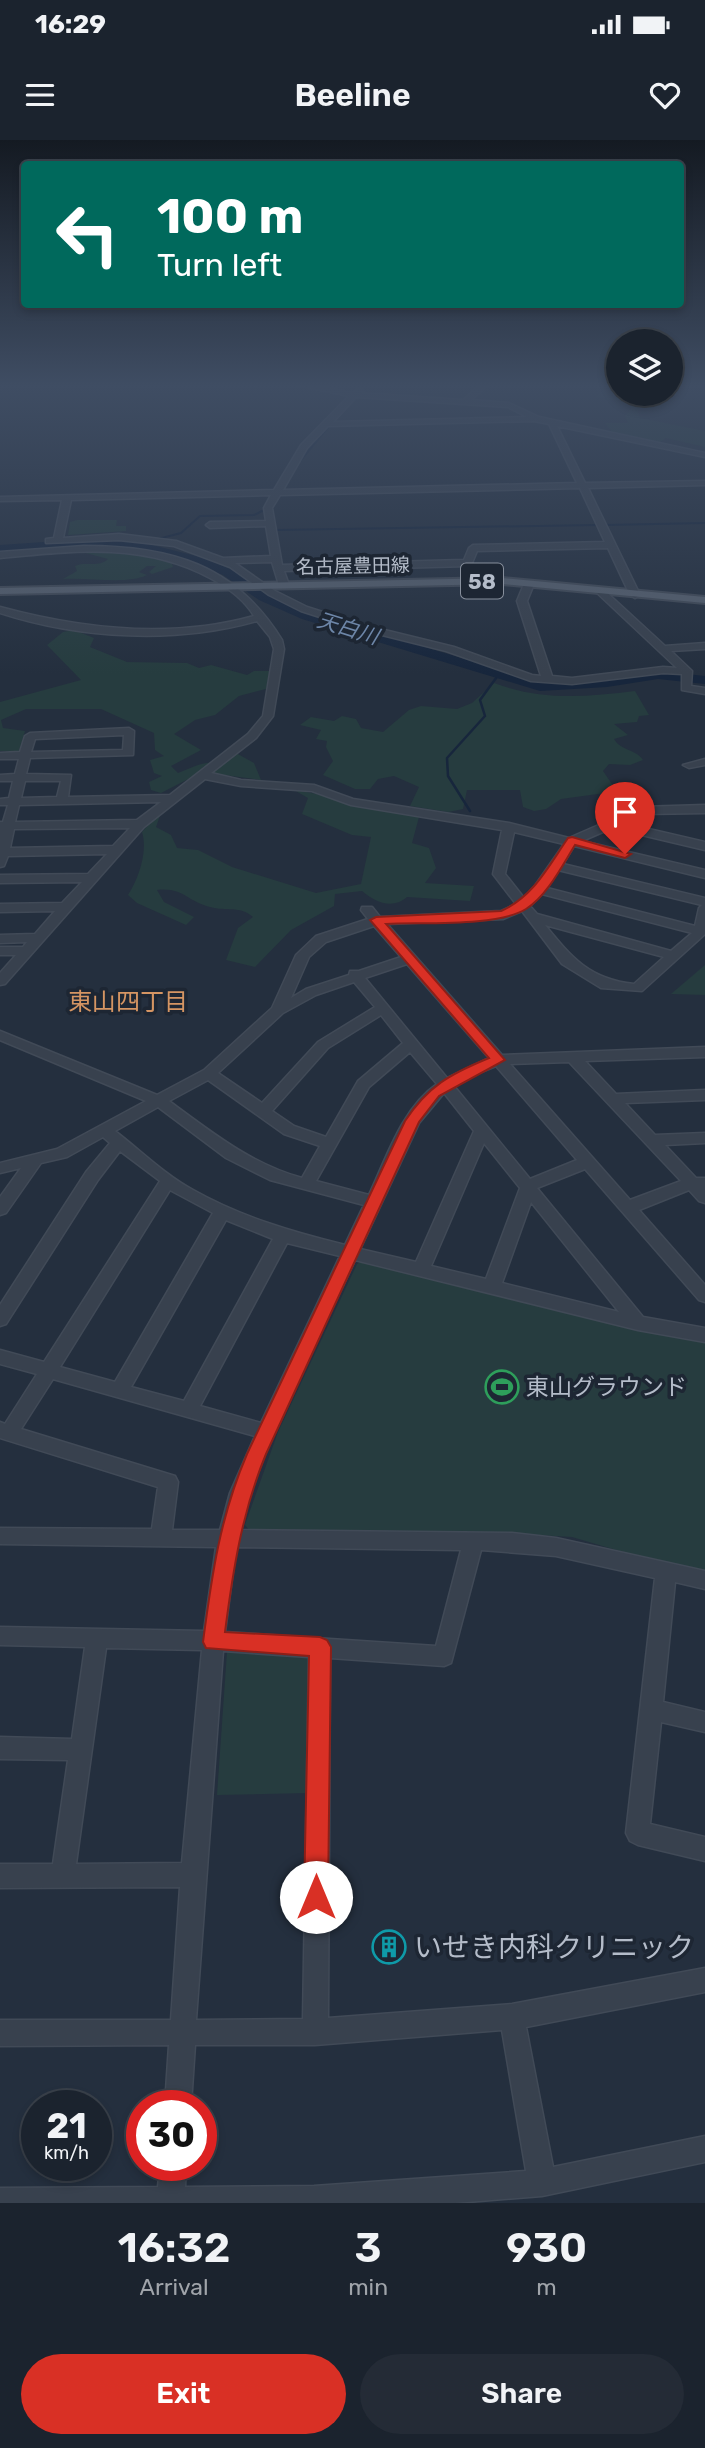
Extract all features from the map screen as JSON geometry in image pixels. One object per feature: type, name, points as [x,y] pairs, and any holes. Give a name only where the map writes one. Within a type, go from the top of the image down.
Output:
[{"type":"main road","name":"名古屋豊田線","points":[[0,591],[477,581],[705,600]]},
{"type":"street","points":[[284,585],[268,508],[285,481]]},
{"type":"street","points":[[581,481],[635,595]]},
{"type":"street","points":[[0,499],[705,483]]},
{"type":"street","points":[[67,498],[54,540],[152,539],[221,560],[278,564],[468,563],[473,548],[611,545]]},
{"type":"street","points":[[210,525],[271,523]]},
{"type":"street","points":[[0,555],[100,548],[145,549],[187,562],[232,586],[250,601],[279,643],[268,716],[252,736],[140,824],[0,981]]},
{"type":"street","points":[[221,560],[282,599],[304,609],[357,626],[450,649],[548,681],[597,679],[663,670],[687,671]]},
{"type":"street","points":[[529,584],[522,601],[548,681]]},
{"type":"street","points":[[600,591],[687,671]]},
{"type":"street","points":[[0,610],[54,625],[177,632],[229,628],[260,617]]},
{"type":"street","points":[[662,649],[705,646]]},
{"type":"street","points":[[687,671],[686,688],[705,691]]},
{"type":"street","points":[[0,756],[25,755],[128,753],[131,733],[30,736],[25,755],[15,802],[4,826],[1,856],[117,850]]},
{"type":"street","points":[[689,765],[705,762]]},
{"type":"street","points":[[203,775],[241,783],[301,786],[351,802],[509,827],[705,874]]},
{"type":"street","points":[[0,778],[67,777],[62,800]]},
{"type":"street","points":[[0,802],[172,798]]},
{"type":"street","points":[[278,1010],[303,954],[336,932],[371,915],[503,915],[523,906],[539,890],[572,841],[640,811],[705,808]]},
{"type":"street","points":[[4,826],[140,824]]},
{"type":"street","points":[[611,824],[705,846]]},
{"type":"street","points":[[509,827],[499,874],[567,961],[606,985],[637,988],[701,931],[705,908]]},
{"type":"street","points":[[556,866],[705,902]]},
{"type":"street","points":[[0,879],[92,878]]},
{"type":"street","points":[[539,890],[701,931]]},
{"type":"street","points":[[0,908],[65,907]]},
{"type":"street","points":[[371,915],[705,1296]]},
{"type":"street","points":[[536,918],[672,955]]},
{"type":"street","points":[[0,939],[38,938]]},
{"type":"street","points":[[0,951],[27,951]]},
{"type":"street","points":[[0,1168],[62,1153],[209,1073],[278,1010],[319,988],[410,958]]},
{"type":"street","points":[[355,974],[530,1185],[638,1323]]},
{"type":"street","points":[[263,1111],[323,1045],[382,1009]]},
{"type":"street","points":[[0,1035],[159,1101],[231,1154],[276,1176],[373,1202]]},
{"type":"street","points":[[306,1185],[371,1075],[411,1044]]},
{"type":"street","points":[[179,2090],[193,1875],[213,1642],[228,1539],[240,1493],[266,1432],[419,1109],[446,1084],[498,1060],[705,1052]]},
{"type":"street","points":[[572,1056],[651,1140],[699,1183],[705,1197]]},
{"type":"street","points":[[209,1073],[295,1133],[329,1143]]},
{"type":"street","points":[[612,1099],[705,1095]]},
{"type":"street","points":[[421,1269],[482,1130]]},
{"type":"street","points":[[104,1131],[168,1181],[222,1212],[283,1236],[638,1323],[705,1335]]},
{"type":"street","points":[[651,1140],[705,1138]]},
{"type":"street","points":[[0,1320],[92,1176],[119,1142]]},
{"type":"street","points":[[0,1209],[36,1159]]},
{"type":"street","points":[[492,1286],[530,1185],[589,1162]]},
{"type":"street","points":[[162,1538],[168,1482],[5,1432],[168,1181]]},
{"type":"street","points":[[629,1207],[699,1183]]},
{"type":"street","points":[[120,1390],[222,1212]]},
{"type":"street","points":[[189,1409],[283,1236]]},
{"type":"street","points":[[0,1357],[266,1432]]},
{"type":"street","points":[[0,1536],[473,1541],[556,1547],[705,1580]]},
{"type":"street","points":[[0,1636],[213,1642],[444,1656],[473,1541]]},
{"type":"street","points":[[666,1573],[638,1833],[705,1849]]},
{"type":"street","points":[[63,1875],[97,1638]]},
{"type":"street","points":[[315,2032],[320,1647]]},
{"type":"street","points":[[652,1710],[705,1722]]},
{"type":"street","points":[[0,1748],[82,1750]]},
{"type":"street","points":[[0,1876],[193,1875]]},
{"type":"street","points":[[0,2033],[315,2032],[512,2017],[705,1980]]},
{"type":"street","points":[[512,2017],[542,2183]]},
{"type":"street","points":[[0,2202],[314,2202],[542,2183],[705,2149]]},
{"type":"street","points":[[170,2201],[172,2181]]},
{"type":"green space","points":[[117,520],[116,526],[126,526],[126,531],[68,535],[70,522]]},
{"type":"green space","points":[[114,549],[170,556],[173,567],[152,574],[149,572],[156,566],[147,566],[139,572],[147,575],[129,580],[63,579],[77,571],[75,566],[100,563],[108,559],[82,552]]},
{"type":"green space","points":[[74,630],[94,638],[90,647],[127,662],[187,663],[199,668],[211,665],[247,675],[254,671],[271,671],[266,689],[239,696],[215,715],[195,720],[174,734],[201,750],[171,766],[178,773],[206,763],[223,764],[236,753],[254,763],[261,780],[202,772],[161,793],[151,790],[149,782],[162,776],[154,773],[150,760],[164,756],[155,750],[154,733],[101,709],[26,709],[1,720],[3,728],[25,731],[19,751],[0,751],[0,702],[81,680],[47,645],[63,632]]},
{"type":"green space","points":[[494,683],[546,695],[581,696],[635,691],[649,715],[639,716],[637,722],[614,724],[628,735],[614,739],[620,746],[643,760],[630,765],[609,764],[603,771],[614,787],[605,793],[561,799],[546,809],[534,811],[523,807],[520,790],[467,790],[463,809],[448,812],[410,806],[419,787],[394,776],[378,779],[370,789],[355,789],[323,775],[333,761],[326,747],[327,741],[316,739],[321,730],[300,725],[311,717],[334,721],[342,716],[356,719],[361,728],[383,732],[409,710],[421,706],[457,709],[472,703]]},
{"type":"green space","points":[[255,786],[296,790],[419,817],[412,843],[429,848],[436,868],[425,883],[474,886],[470,901],[407,897],[390,904],[378,901],[362,891],[335,894],[334,906],[291,930],[255,967],[226,960],[238,928],[253,917],[248,913],[202,905],[173,891],[157,890],[164,902],[194,917],[186,925],[137,903],[128,895],[141,864],[144,847],[142,832],[162,810],[156,827],[171,835],[177,848],[198,850],[232,867],[316,893],[361,884],[371,837],[352,835],[302,814],[308,798],[294,790]]},
{"type":"green space","points":[[705,965],[705,995],[671,994]]},
{"type":"green space","name":"東山グラウンド","points":[[362,1261],[705,1342],[705,1576],[572,1537],[489,1532],[249,1530],[245,1525],[278,1432],[357,1264]]},
{"type":"green space","points":[[234,1649],[304,1653],[312,1659],[309,1793],[217,1795],[227,1652]]},
{"type":"waterway","points":[[154,540],[181,533],[200,516],[254,515],[262,511]]},
{"type":"waterway","points":[[605,525],[705,523]]},
{"type":"waterway","points":[[275,530],[597,525]]},
{"type":"waterway","name":"天白川","points":[[0,549],[88,543],[171,552],[228,572],[264,598],[307,616],[540,687],[607,683],[658,675],[705,680]]},
{"type":"waterway","points":[[470,811],[448,776],[447,758],[485,716],[480,700],[499,674]]},
{"type":"place","name":"東山グラウンド","points":[[502,1387]]},
{"type":"place","name":"いせき内科クリニック","points":[[389,1947]]},
{"type":"district","name":"東山四丁目","points":[[128,1002]]},
{"type":"route","points":[[316,1897],[320,1647],[213,1642],[228,1539],[240,1493],[257,1454],[412,1121],[434,1093],[461,1075],[498,1060],[376,920],[503,915],[523,906],[539,890],[572,841],[625,854]]}]
